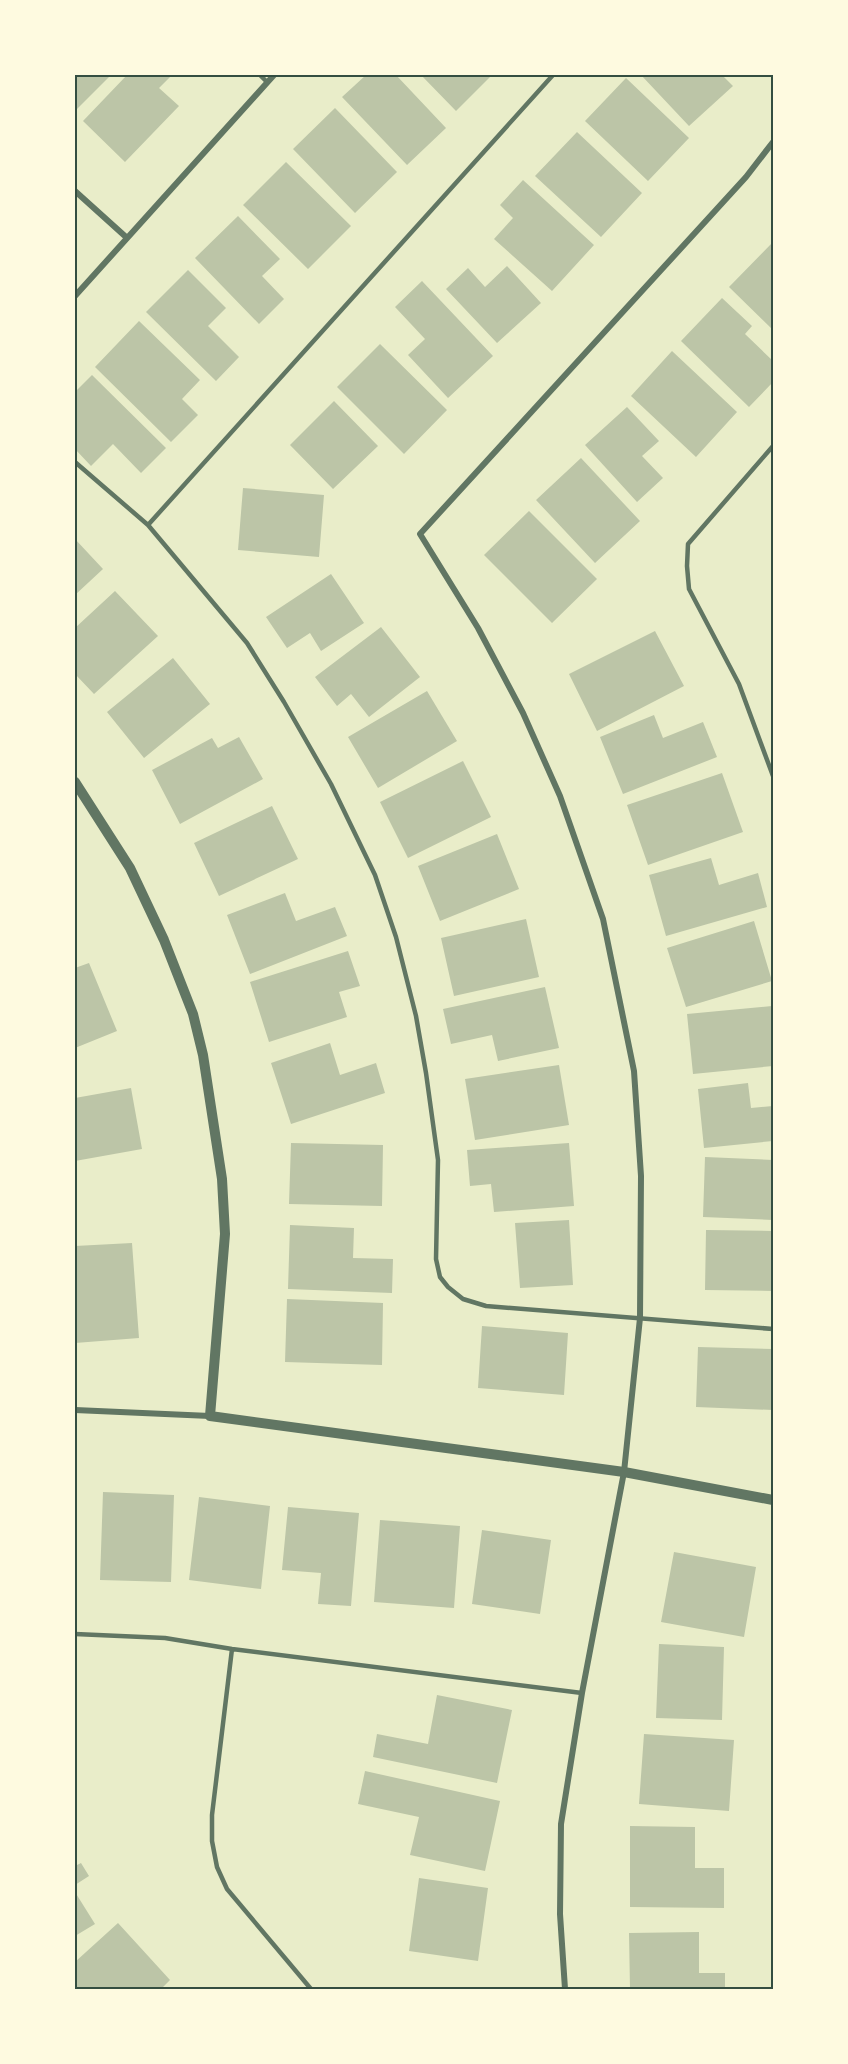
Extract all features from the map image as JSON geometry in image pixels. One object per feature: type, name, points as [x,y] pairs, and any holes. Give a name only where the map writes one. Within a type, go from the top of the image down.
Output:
[{"type":"street","points":[[75,296],[274,75]]},
{"type":"street","points":[[565,1989],[560,1914],[561,1824],[582,1693],[624,1472],[640,1318],[641,1176],[634,1071],[603,919],[560,796],[523,713],[478,628],[420,534],[746,177],[773,142]]},
{"type":"street","points":[[75,191],[126,237]]},
{"type":"street","points":[[75,782],[135,878],[164,940],[193,1014],[203,1055],[222,1179],[225,1234],[210,1416]]},
{"type":"street","points":[[75,1410],[210,1416],[624,1472],[773,1500]]},
{"type":"lane","points":[[260,75],[267,82]]},
{"type":"lane","points":[[148,525],[553,75]]},
{"type":"lane","points":[[773,446],[688,544],[687,566],[689,589],[739,684],[773,776]]},
{"type":"lane","points":[[75,462],[148,525],[247,643],[325,774],[375,875],[396,937],[416,1016],[438,1160],[436,1259],[440,1277],[448,1287],[463,1299],[486,1306],[773,1329]]},
{"type":"lane","points":[[75,1634],[165,1638],[232,1649],[582,1693]]},
{"type":"lane","points":[[232,1649],[212,1815],[212,1841],[217,1867],[227,1889],[241,1908],[311,1989]]},
{"type":"building","points":[[75,75],[111,75],[75,111]]},
{"type":"building","points":[[127,75],[172,75],[159,88],[179,106],[125,162],[83,121]]},
{"type":"building","points":[[366,75],[396,75],[446,128],[407,165],[342,97]]},
{"type":"building","points":[[421,75],[492,75],[456,111]]},
{"type":"building","points":[[641,75],[722,75],[733,86],[689,126]]},
{"type":"building","points":[[626,78],[689,138],[648,181],[585,121]]},
{"type":"building","points":[[335,108],[397,172],[355,213],[293,149]]},
{"type":"building","points":[[577,132],[642,193],[601,237],[535,176]]},
{"type":"building","points":[[286,162],[351,226],[308,269],[243,205]]},
{"type":"building","points":[[523,180],[594,245],[552,291],[494,239],[513,218],[500,205]]},
{"type":"building","points":[[238,216],[280,259],[262,276],[284,299],[259,324],[195,258]]},
{"type":"building","points":[[773,242],[773,330],[729,287]]},
{"type":"building","points":[[507,266],[541,303],[497,343],[446,289],[468,268],[485,287]]},
{"type":"building","points":[[188,270],[226,308],[208,326],[239,357],[216,381],[146,312]]},
{"type":"building","points":[[422,281],[493,356],[448,398],[408,355],[425,339],[395,307]]},
{"type":"building","points":[[722,298],[752,326],[745,334],[773,361],[773,382],[749,407],[681,341]]},
{"type":"building","points":[[139,321],[200,380],[182,399],[198,415],[171,442],[95,367]]},
{"type":"building","points":[[380,344],[447,410],[404,454],[337,387]]},
{"type":"building","points":[[672,351],[737,412],[696,457],[631,396]]},
{"type":"building","points":[[92,375],[166,448],[141,473],[113,444],[91,466],[75,449],[75,392]]},
{"type":"building","points":[[334,401],[378,446],[333,489],[290,445]]},
{"type":"building","points":[[627,407],[659,441],[642,456],[663,478],[637,502],[585,445]]},
{"type":"building","points":[[581,458],[640,521],[595,563],[536,500]]},
{"type":"building","points":[[243,488],[324,495],[319,557],[238,550]]},
{"type":"building","points":[[529,511],[597,579],[552,623],[484,555]]},
{"type":"building","points":[[75,539],[103,569],[75,595]]},
{"type":"building","points":[[331,574],[364,623],[321,651],[310,633],[287,648],[266,617]]},
{"type":"building","points":[[115,591],[158,636],[94,694],[75,674],[75,628]]},
{"type":"building","points":[[381,627],[420,677],[369,717],[351,694],[337,706],[315,677]]},
{"type":"building","points":[[655,631],[684,686],[597,731],[569,674]]},
{"type":"building","points":[[173,658],[210,704],[144,758],[107,712]]},
{"type":"building","points":[[427,691],[457,741],[378,788],[348,737]]},
{"type":"building","points":[[654,715],[663,738],[703,722],[717,757],[623,794],[600,737]]},
{"type":"building","points":[[239,737],[263,779],[180,824],[152,770],[212,738],[218,748]]},
{"type":"building","points":[[463,761],[491,817],[408,858],[380,802]]},
{"type":"building","points":[[722,773],[743,832],[648,865],[627,805]]},
{"type":"building","points":[[272,806],[298,859],[219,896],[194,843]]},
{"type":"building","points":[[497,834],[519,889],[440,921],[418,866]]},
{"type":"building","points":[[711,858],[719,885],[758,873],[767,907],[666,936],[649,875]]},
{"type":"building","points":[[285,893],[296,921],[335,907],[347,936],[250,974],[227,915]]},
{"type":"building","points":[[526,919],[539,977],[454,996],[441,938]]},
{"type":"building","points":[[754,921],[772,981],[686,1007],[667,948]]},
{"type":"building","points":[[348,951],[360,986],[339,992],[347,1017],[269,1042],[250,982]]},
{"type":"building","points":[[89,963],[117,1031],[75,1048],[75,968]]},
{"type":"building","points":[[545,987],[559,1048],[498,1061],[492,1035],[451,1044],[443,1009]]},
{"type":"building","points":[[772,1006],[773,1066],[693,1074],[687,1014]]},
{"type":"building","points":[[330,1043],[340,1075],[376,1063],[385,1093],[291,1124],[271,1063]]},
{"type":"building","points":[[559,1065],[569,1125],[475,1140],[465,1079]]},
{"type":"building","points":[[748,1083],[751,1108],[773,1106],[773,1141],[704,1148],[698,1089]]},
{"type":"building","points":[[131,1088],[142,1149],[75,1161],[75,1098]]},
{"type":"building","points":[[291,1143],[383,1145],[382,1206],[289,1204]]},
{"type":"building","points":[[569,1143],[574,1206],[494,1212],[491,1184],[470,1186],[467,1150]]},
{"type":"building","points":[[705,1157],[773,1160],[773,1220],[703,1217]]},
{"type":"building","points":[[569,1220],[573,1285],[520,1288],[515,1223]]},
{"type":"building","points":[[290,1225],[354,1228],[353,1258],[393,1259],[392,1293],[288,1289]]},
{"type":"building","points":[[706,1230],[773,1231],[773,1291],[705,1290]]},
{"type":"building","points":[[132,1243],[139,1338],[75,1343],[75,1246]]},
{"type":"building","points":[[287,1299],[383,1303],[382,1365],[285,1362]]},
{"type":"building","points":[[482,1326],[568,1333],[564,1395],[478,1388]]},
{"type":"building","points":[[698,1347],[773,1349],[773,1410],[696,1407]]},
{"type":"building","points":[[103,1492],[174,1495],[171,1582],[100,1580]]},
{"type":"building","points":[[199,1497],[270,1506],[261,1589],[189,1580]]},
{"type":"building","points":[[288,1507],[359,1513],[351,1606],[318,1604],[321,1573],[282,1570]]},
{"type":"building","points":[[380,1520],[460,1526],[454,1608],[374,1602]]},
{"type":"building","points":[[482,1530],[551,1540],[540,1614],[472,1604]]},
{"type":"building","points":[[674,1552],[756,1567],[744,1637],[661,1622]]},
{"type":"building","points":[[659,1644],[724,1647],[722,1720],[656,1718]]},
{"type":"building","points":[[437,1695],[512,1710],[497,1783],[373,1757],[377,1734],[428,1744]]},
{"type":"building","points":[[644,1734],[734,1740],[729,1811],[639,1804]]},
{"type":"building","points":[[365,1771],[500,1801],[485,1871],[410,1855],[419,1817],[358,1804]]},
{"type":"building","points":[[630,1826],[695,1827],[695,1868],[724,1868],[724,1908],[630,1907]]},
{"type":"building","points":[[81,1863],[89,1876],[75,1885],[75,1866]]},
{"type":"building","points":[[419,1878],[488,1888],[478,1961],[409,1951]]},
{"type":"building","points":[[75,1892],[95,1924],[75,1936]]},
{"type":"building","points":[[118,1923],[170,1980],[161,1989],[75,1989],[75,1962]]},
{"type":"building","points":[[699,1932],[699,1973],[725,1973],[725,1989],[630,1989],[629,1933]]}]
